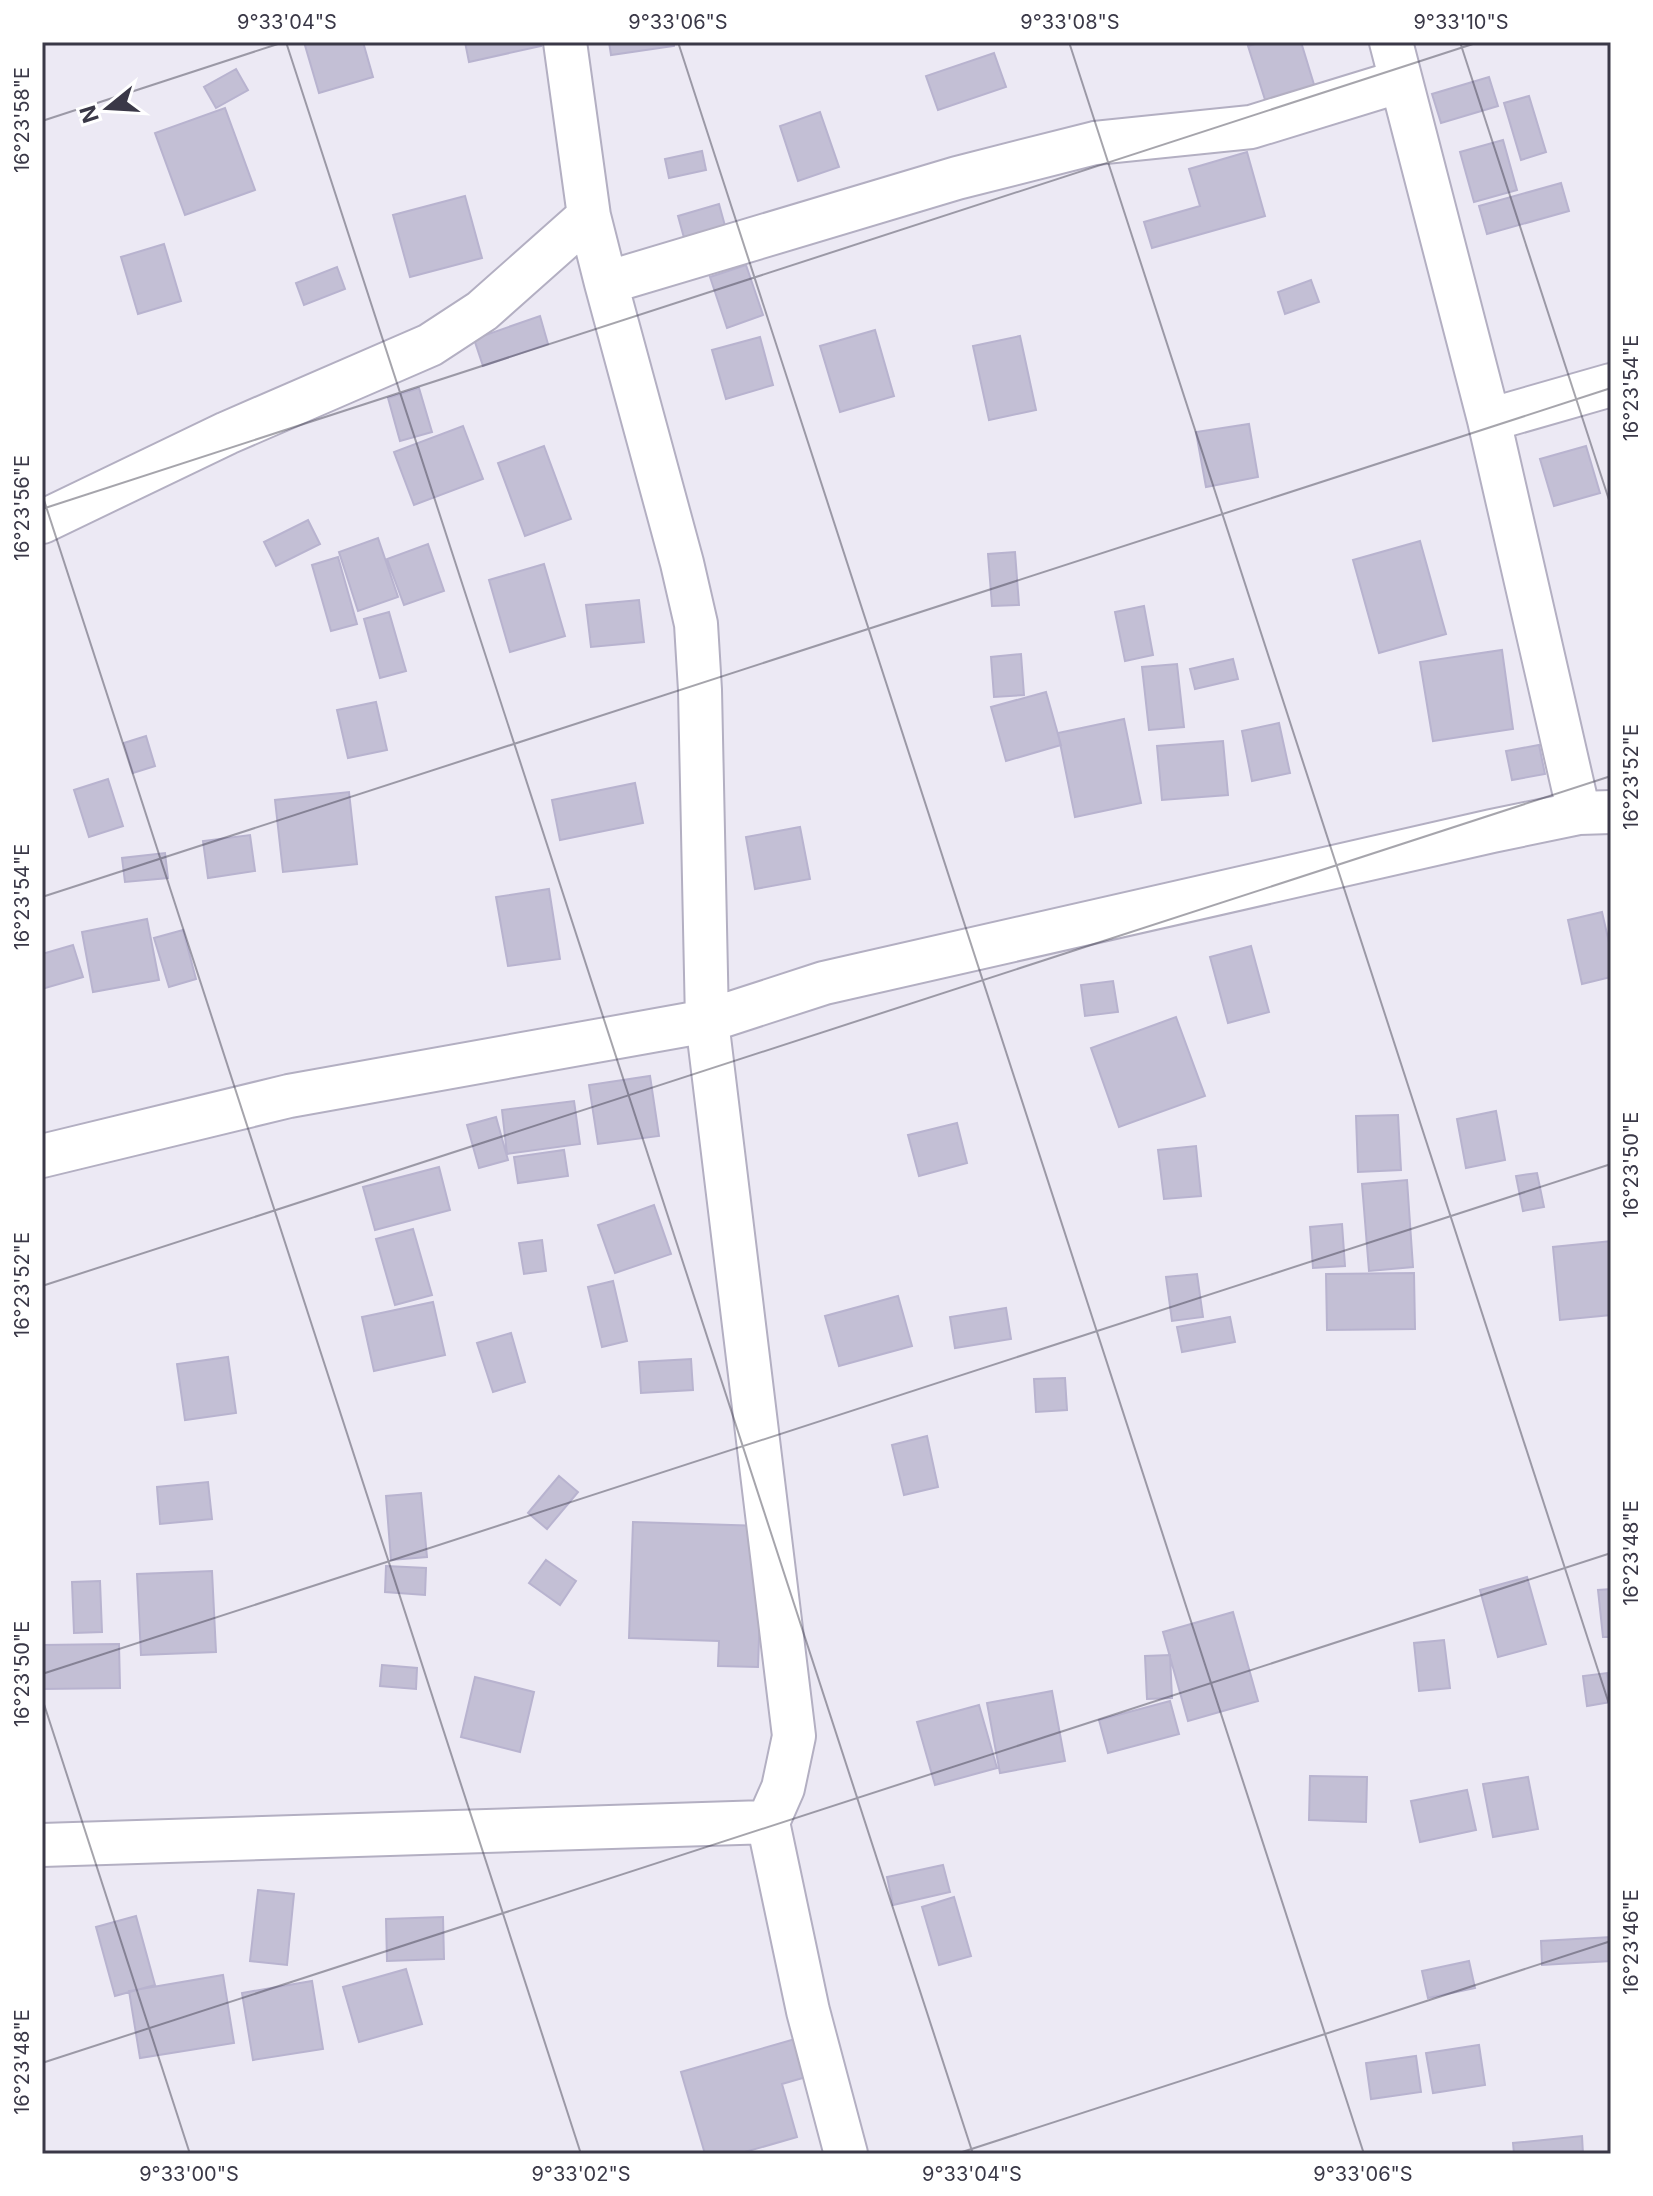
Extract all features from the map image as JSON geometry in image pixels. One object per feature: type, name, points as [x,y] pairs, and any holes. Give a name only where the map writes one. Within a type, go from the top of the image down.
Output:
[{"type":"street","points":[[565,42],[589,216],[696,624],[707,1021],[794,1736],[783,1788],[768,1822],[808,2011],[846,2154]]},
{"type":"street","points":[[42,1156],[289,1096],[707,1021],[824,983],[1595,812],[1396,62],[1251,127],[1095,143],[957,178],[606,283]]},
{"type":"street","points":[[42,522],[227,433],[430,345],[482,311],[589,216]]},
{"type":"street","points":[[1489,420],[1611,385]]},
{"type":"street","points":[[42,1845],[768,1822]]},
{"type":"building","points":[[304,42],[363,42],[373,77],[319,93]]},
{"type":"building","points":[[465,42],[540,42],[541,46],[469,62]]},
{"type":"building","points":[[609,42],[674,42],[674,46],[611,55]]},
{"type":"building","points":[[1262,42],[1301,42],[1316,91],[1267,106],[1248,46]]},
{"type":"building","points":[[994,53],[1006,87],[938,110],[926,76]]},
{"type":"building","points":[[236,69],[248,90],[216,108],[204,87]]},
{"type":"building","points":[[1489,77],[1498,106],[1441,123],[1432,94]]},
{"type":"building","points":[[1529,96],[1546,152],[1521,160],[1504,103]]},
{"type":"building","points":[[225,108],[255,190],[185,215],[155,133]]},
{"type":"building","points":[[820,112],[839,167],[798,181],[780,126]]},
{"type":"building","points":[[1503,140],[1517,190],[1474,202],[1460,152]]},
{"type":"building","points":[[702,151],[706,170],[669,178],[665,159]]},
{"type":"building","points":[[1247,152],[1265,216],[1152,248],[1144,222],[1200,206],[1189,169]]},
{"type":"building","points":[[1561,183],[1569,211],[1487,234],[1479,206]]},
{"type":"building","points":[[465,196],[482,258],[410,277],[393,215]]},
{"type":"building","points":[[719,204],[727,233],[686,245],[678,216]]},
{"type":"building","points":[[164,244],[181,301],[138,314],[121,257]]},
{"type":"building","points":[[746,265],[763,315],[727,328],[710,277]]},
{"type":"building","points":[[337,267],[345,289],[304,305],[296,283]]},
{"type":"building","points":[[1311,280],[1319,302],[1285,314],[1278,292]]},
{"type":"building","points":[[540,316],[548,344],[483,366],[474,339]]},
{"type":"building","points":[[875,330],[894,396],[840,412],[820,346]]},
{"type":"building","points":[[1020,336],[1036,410],[989,420],[973,346]]},
{"type":"building","points":[[760,337],[773,385],[726,399],[712,350]]},
{"type":"building","points":[[419,388],[432,432],[400,441],[388,398]]},
{"type":"building","points":[[1249,424],[1258,477],[1206,487],[1196,432]]},
{"type":"building","points":[[463,426],[483,479],[414,505],[394,452]]},
{"type":"building","points":[[544,446],[571,519],[525,536],[498,463]]},
{"type":"building","points":[[1586,446],[1600,493],[1554,506],[1540,459]]},
{"type":"building","points":[[308,520],[320,544],[276,566],[264,542]]},
{"type":"building","points":[[378,538],[398,597],[358,611],[339,552]]},
{"type":"building","points":[[1420,541],[1446,634],[1379,653],[1353,560]]},
{"type":"building","points":[[428,544],[444,591],[404,605],[387,559]]},
{"type":"building","points":[[1015,552],[1019,605],[992,606],[988,554]]},
{"type":"building","points":[[338,557],[357,624],[331,631],[312,565]]},
{"type":"building","points":[[544,564],[565,636],[510,652],[489,580]]},
{"type":"building","points":[[639,600],[644,642],[591,647],[586,605]]},
{"type":"building","points":[[1144,606],[1153,655],[1125,661],[1115,612]]},
{"type":"building","points":[[389,612],[406,671],[380,678],[364,619]]},
{"type":"building","points":[[1502,650],[1513,729],[1433,741],[1420,662]]},
{"type":"building","points":[[1021,654],[1024,695],[994,697],[991,657]]},
{"type":"building","points":[[1233,659],[1238,679],[1195,689],[1190,669]]},
{"type":"building","points":[[1177,664],[1184,727],[1149,730],[1142,667]]},
{"type":"building","points":[[1046,692],[1061,745],[1006,761],[991,707]]},
{"type":"building","points":[[376,702],[387,750],[348,758],[337,710]]},
{"type":"building","points":[[1124,719],[1141,803],[1075,817],[1058,733]]},
{"type":"building","points":[[1279,723],[1290,773],[1252,781],[1242,731]]},
{"type":"building","points":[[146,736],[155,766],[133,773],[124,743]]},
{"type":"building","points":[[1223,741],[1228,795],[1162,800],[1157,746]]},
{"type":"building","points":[[1539,745],[1545,774],[1512,780],[1506,751]]},
{"type":"building","points":[[108,779],[123,826],[89,837],[74,790]]},
{"type":"building","points":[[635,783],[643,823],[560,840],[552,800]]},
{"type":"building","points":[[349,792],[357,864],[283,872],[275,800]]},
{"type":"building","points":[[800,827],[810,879],[755,889],[746,837]]},
{"type":"building","points":[[250,835],[255,871],[208,878],[203,841]]},
{"type":"building","points":[[165,853],[168,878],[125,882],[122,858]]},
{"type":"building","points":[[549,889],[560,959],[508,966],[496,897]]},
{"type":"building","points":[[1602,912],[1611,951],[1611,977],[1582,984],[1568,920]]},
{"type":"building","points":[[147,919],[159,980],[93,992],[82,932]]},
{"type":"building","points":[[183,930],[196,979],[169,987],[154,938]]},
{"type":"building","points":[[73,945],[83,977],[42,989],[42,954]]},
{"type":"building","points":[[1251,946],[1269,1012],[1228,1023],[1210,957]]},
{"type":"building","points":[[1113,981],[1118,1012],[1085,1016],[1081,985]]},
{"type":"building","points":[[1176,1017],[1205,1096],[1119,1127],[1091,1048]]},
{"type":"building","points":[[650,1076],[659,1136],[598,1144],[589,1085]]},
{"type":"building","points":[[574,1101],[580,1144],[507,1154],[502,1110]]},
{"type":"building","points":[[1496,1111],[1505,1160],[1466,1168],[1457,1119]]},
{"type":"building","points":[[1398,1115],[1401,1170],[1358,1172],[1356,1116]]},
{"type":"building","points":[[496,1117],[508,1160],[479,1168],[467,1125]]},
{"type":"building","points":[[957,1123],[967,1163],[919,1176],[908,1135]]},
{"type":"building","points":[[1196,1146],[1201,1196],[1164,1199],[1158,1150]]},
{"type":"building","points":[[564,1150],[568,1176],[518,1183],[514,1157]]},
{"type":"building","points":[[439,1167],[450,1210],[375,1230],[363,1187]]},
{"type":"building","points":[[1537,1173],[1544,1207],[1523,1211],[1516,1176]]},
{"type":"building","points":[[1407,1180],[1413,1267],[1369,1271],[1362,1184]]},
{"type":"building","points":[[654,1205],[671,1254],[615,1273],[598,1225]]},
{"type":"building","points":[[1342,1224],[1345,1266],[1313,1268],[1310,1227]]},
{"type":"building","points":[[413,1229],[432,1295],[395,1305],[376,1239]]},
{"type":"building","points":[[542,1240],[546,1271],[524,1274],[519,1243]]},
{"type":"building","points":[[1611,1241],[1611,1315],[1560,1320],[1553,1247]]},
{"type":"building","points":[[1414,1273],[1415,1329],[1327,1330],[1326,1274]]},
{"type":"building","points":[[1197,1274],[1203,1317],[1172,1321],[1166,1277]]},
{"type":"building","points":[[613,1281],[627,1341],[602,1347],[588,1287]]},
{"type":"building","points":[[898,1296],[912,1346],[839,1366],[825,1316]]},
{"type":"building","points":[[433,1302],[445,1355],[374,1371],[362,1317]]},
{"type":"building","points":[[1006,1308],[1011,1339],[955,1348],[950,1317]]},
{"type":"building","points":[[1230,1317],[1235,1342],[1182,1352],[1177,1327]]},
{"type":"building","points":[[511,1333],[525,1382],[493,1392],[477,1343]]},
{"type":"building","points":[[228,1357],[236,1413],[185,1420],[177,1364]]},
{"type":"building","points":[[691,1359],[693,1390],[641,1393],[639,1362]]},
{"type":"building","points":[[1065,1378],[1067,1410],[1036,1412],[1034,1379]]},
{"type":"building","points":[[927,1436],[938,1487],[904,1495],[892,1445]]},
{"type":"building","points":[[559,1476],[578,1492],[547,1529],[528,1513]]},
{"type":"building","points":[[208,1482],[212,1519],[160,1524],[157,1487]]},
{"type":"building","points":[[421,1493],[427,1557],[391,1560],[386,1496]]},
{"type":"building","points":[[633,1522],[763,1526],[758,1667],[718,1666],[719,1641],[629,1638]]},
{"type":"building","points":[[546,1560],[576,1581],[560,1605],[529,1583]]},
{"type":"building","points":[[386,1566],[426,1568],[425,1595],[385,1592]]},
{"type":"building","points":[[212,1571],[216,1652],[141,1655],[137,1574]]},
{"type":"building","points":[[1527,1577],[1546,1644],[1498,1657],[1480,1590]]},
{"type":"building","points":[[100,1581],[102,1632],[74,1633],[72,1582]]},
{"type":"building","points":[[1611,1589],[1611,1637],[1603,1637],[1598,1590]]},
{"type":"building","points":[[1233,1612],[1258,1701],[1188,1721],[1163,1632]]},
{"type":"building","points":[[1444,1640],[1450,1688],[1419,1691],[1414,1643]]},
{"type":"building","points":[[119,1644],[120,1688],[42,1689],[42,1645]]},
{"type":"building","points":[[1170,1655],[1172,1698],[1147,1699],[1145,1656]]},
{"type":"building","points":[[382,1665],[417,1668],[416,1689],[380,1686]]},
{"type":"building","points":[[1607,1673],[1611,1702],[1587,1706],[1583,1676]]},
{"type":"building","points":[[475,1677],[534,1692],[520,1752],[461,1737]]},
{"type":"building","points":[[1052,1691],[1065,1761],[1000,1773],[987,1703]]},
{"type":"building","points":[[1170,1701],[1179,1734],[1108,1753],[1099,1720]]},
{"type":"building","points":[[979,1705],[997,1768],[935,1785],[917,1722]]},
{"type":"building","points":[[1310,1776],[1367,1777],[1366,1822],[1309,1820]]},
{"type":"building","points":[[1528,1777],[1538,1829],[1493,1837],[1483,1784]]},
{"type":"building","points":[[1467,1790],[1476,1830],[1420,1842],[1411,1801]]},
{"type":"building","points":[[943,1865],[950,1892],[893,1905],[887,1877]]},
{"type":"building","points":[[258,1890],[294,1894],[287,1965],[250,1961]]},
{"type":"building","points":[[954,1897],[971,1956],[939,1965],[922,1907]]},
{"type":"building","points":[[136,1916],[155,1985],[115,1996],[96,1927]]},
{"type":"building","points":[[443,1917],[444,1959],[387,1961],[386,1919]]},
{"type":"building","points":[[1611,1937],[1611,1961],[1542,1965],[1541,1941]]},
{"type":"building","points":[[1469,1961],[1475,1988],[1428,1998],[1422,1971]]},
{"type":"building","points":[[406,1969],[422,2024],[359,2042],[343,1987]]},
{"type":"building","points":[[223,1975],[234,2043],[140,2058],[129,1991]]},
{"type":"building","points":[[312,1981],[323,2049],[253,2060],[242,1993]]},
{"type":"building","points":[[802,2037],[813,2075],[782,2084],[797,2137],[738,2154],[705,2154],[681,2072]]},
{"type":"building","points":[[1479,2045],[1485,2085],[1433,2093],[1426,2053]]},
{"type":"building","points":[[1416,2056],[1421,2092],[1371,2099],[1366,2063]]},
{"type":"building","points":[[1582,2136],[1583,2154],[1514,2154],[1513,2143]]}]
